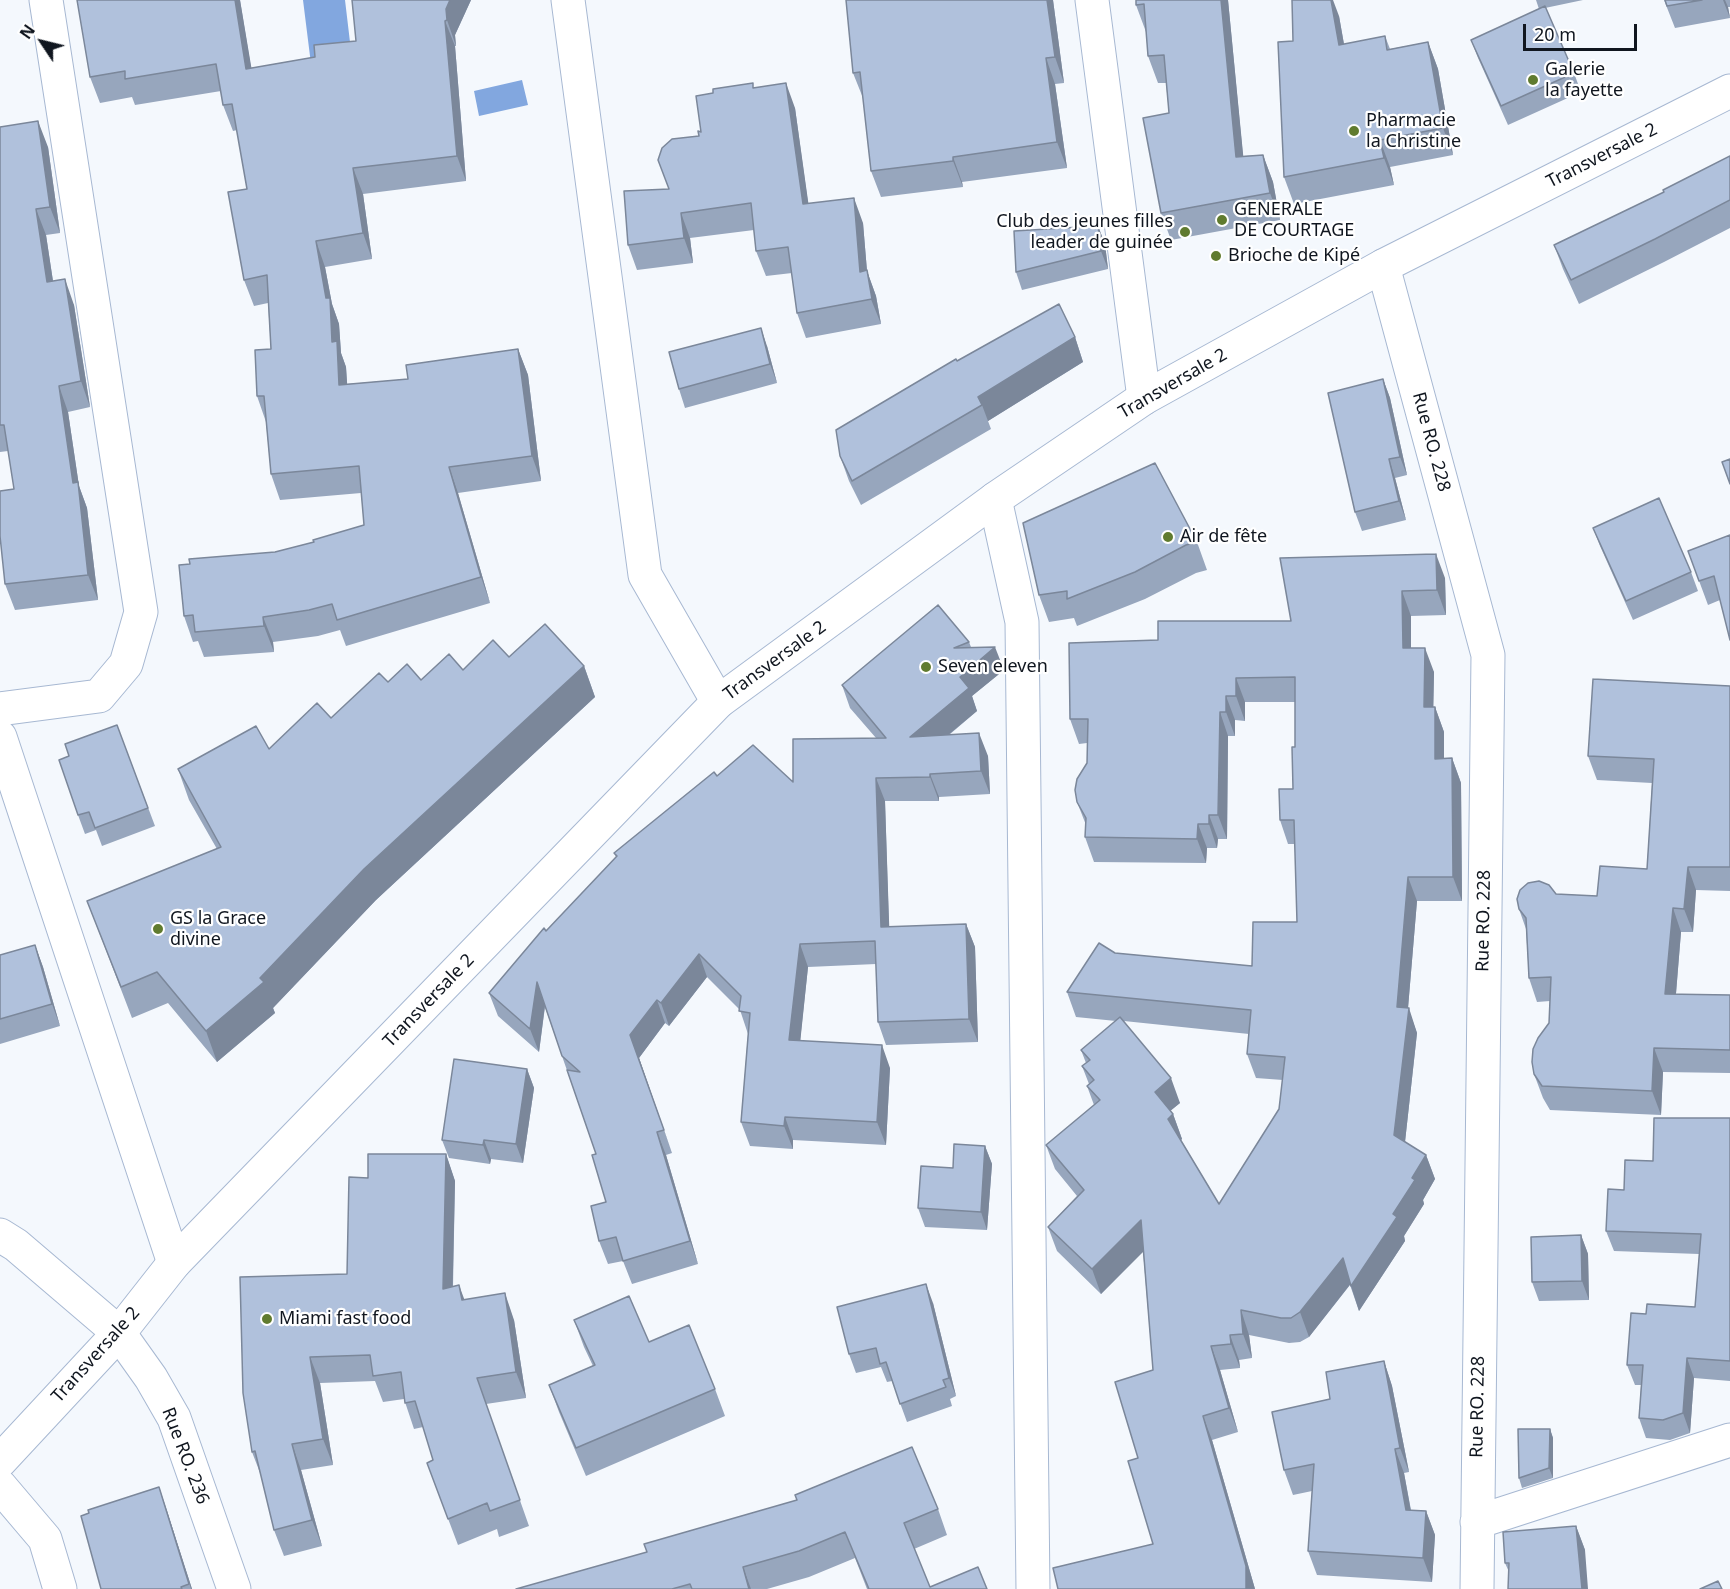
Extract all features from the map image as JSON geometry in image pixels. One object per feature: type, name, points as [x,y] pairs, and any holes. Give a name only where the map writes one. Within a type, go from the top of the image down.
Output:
[{"type":"street","points":[[0,709],[99,696],[126,664],[141,612],[46,0]]},
{"type":"street","points":[[568,0],[645,575],[718,702]]},
{"type":"street","points":[[1092,0],[1144,398]]},
{"type":"street","name":"Transversale 2","points":[[0,1461],[119,1333],[174,1263],[718,702],[995,499],[1144,398],[1383,266],[1730,91]]},
{"type":"street","name":"Rue RO. 228","points":[[1383,266],[1488,655],[1477,1589]]},
{"type":"street","points":[[995,499],[1022,622],[1033,1589]]},
{"type":"street","points":[[0,737],[174,1263]]},
{"type":"street","name":"Rue RO. 236","points":[[0,1235],[16,1245],[119,1333],[151,1378],[174,1418],[234,1589]]},
{"type":"street","points":[[1477,1522],[1730,1440]]},
{"type":"street","points":[[0,1486],[45,1539],[60,1589]]},
{"type":"water","points":[[303,0],[345,0],[352,59],[311,64]]},
{"type":"water","points":[[522,80],[528,105],[479,116],[474,91]]},
{"type":"building","points":[[77,0],[235,0],[246,69],[315,57],[314,45],[356,41],[352,0],[450,0],[446,9],[447,20],[445,21],[457,156],[353,168],[363,233],[316,241],[326,298],[330,298],[332,342],[337,341],[339,385],[408,379],[406,365],[518,349],[532,456],[449,467],[481,577],[337,620],[332,604],[263,617],[264,626],[195,632],[193,615],[184,616],[179,565],[190,564],[189,559],[275,552],[364,525],[359,466],[271,474],[264,396],[257,396],[255,350],[271,349],[267,275],[244,280],[228,192],[247,189],[232,104],[223,105],[216,64],[125,79],[125,71],[90,77]]},
{"type":"building","points":[[846,0],[1047,0],[1055,57],[1046,58],[1057,142],[953,157],[953,161],[871,171],[860,72],[853,73]]},
{"type":"building","points":[[1136,0],[1221,0],[1236,157],[1263,155],[1270,193],[1161,213],[1143,118],[1169,113],[1164,55],[1148,56],[1144,4],[1136,5]]},
{"type":"building","points":[[1292,0],[1331,0],[1339,45],[1385,36],[1387,50],[1428,42],[1443,128],[1380,140],[1384,158],[1284,177],[1278,42],[1293,41]]},
{"type":"building","points":[[1665,0],[1702,0],[1667,6]]},
{"type":"building","points":[[1545,6],[1574,73],[1501,106],[1471,40]]},
{"type":"building","points":[[753,83],[753,88],[786,83],[803,204],[854,198],[860,272],[867,270],[872,299],[797,313],[788,247],[756,251],[751,203],[681,213],[684,238],[628,245],[624,191],[669,189],[658,160],[662,148],[672,139],[699,136],[698,131],[701,132],[696,96],[713,93],[713,89]]},
{"type":"building","points":[[38,121],[50,207],[36,209],[47,282],[65,279],[81,381],[59,386],[73,483],[78,482],[88,575],[5,584],[0,536],[0,491],[14,489],[4,425],[0,425],[0,127]]},
{"type":"building","points":[[1730,156],[1730,200],[1571,280],[1554,245],[1664,192],[1663,190]]},
{"type":"building","points":[[1098,226],[1101,251],[1016,272],[1014,231]]},
{"type":"building","points":[[1059,304],[1075,337],[978,397],[982,405],[852,481],[840,456],[836,430],[956,359],[957,361]]},
{"type":"building","points":[[761,328],[770,364],[679,389],[669,352]]},
{"type":"building","points":[[1383,379],[1400,457],[1389,459],[1399,501],[1355,512],[1328,393]]},
{"type":"building","points":[[1730,459],[1730,484],[1722,462]]},
{"type":"building","points":[[1155,463],[1197,542],[1186,545],[1135,572],[1067,599],[1067,591],[1039,595],[1023,523]]},
{"type":"building","points":[[1659,498],[1691,572],[1626,601],[1593,528]]},
{"type":"building","points":[[1730,535],[1730,640],[1714,576],[1699,581],[1688,551]]},
{"type":"building","points":[[1436,554],[1437,590],[1402,591],[1403,648],[1425,648],[1424,707],[1435,707],[1435,759],[1452,758],[1453,877],[1408,877],[1397,1007],[1409,1008],[1394,1135],[1426,1155],[1412,1178],[1415,1180],[1393,1214],[1397,1217],[1351,1286],[1343,1258],[1300,1312],[1291,1318],[1241,1310],[1243,1334],[1230,1335],[1231,1344],[1211,1346],[1229,1408],[1203,1416],[1246,1566],[1246,1589],[1058,1589],[1053,1568],[1153,1544],[1128,1461],[1138,1458],[1115,1382],[1153,1370],[1141,1220],[1092,1269],[1048,1227],[1084,1190],[1046,1145],[1100,1100],[1087,1086],[1094,1080],[1082,1066],[1090,1060],[1081,1050],[1120,1017],[1171,1078],[1155,1092],[1173,1114],[1168,1119],[1219,1204],[1279,1109],[1285,1057],[1247,1054],[1251,1010],[1067,992],[1099,943],[1115,953],[1252,966],[1253,922],[1297,922],[1294,820],[1280,820],[1279,789],[1293,789],[1295,677],[1236,678],[1236,696],[1226,696],[1226,712],[1220,712],[1218,815],[1209,815],[1209,824],[1198,824],[1197,839],[1085,837],[1086,818],[1077,802],[1075,790],[1077,779],[1087,763],[1088,719],[1070,719],[1069,643],[1158,640],[1158,621],[1291,621],[1280,558]]},
{"type":"building","points":[[938,605],[969,642],[954,648],[995,647],[960,677],[969,688],[910,737],[979,733],[981,771],[930,774],[930,777],[876,778],[881,927],[966,924],[969,1019],[878,1022],[875,941],[800,944],[789,1040],[882,1045],[877,1122],[785,1117],[784,1126],[741,1122],[750,1013],[739,1011],[741,996],[699,954],[661,1003],[657,1000],[630,1035],[664,1130],[657,1132],[690,1241],[623,1261],[616,1237],[599,1241],[591,1206],[606,1202],[592,1155],[596,1154],[567,1070],[580,1072],[562,1056],[537,982],[530,1029],[489,993],[544,928],[546,931],[617,856],[614,853],[714,772],[717,776],[753,745],[793,782],[793,739],[886,738],[842,685]]},
{"type":"building","points":[[545,624],[584,666],[364,869],[260,978],[264,982],[206,1031],[157,972],[121,987],[87,901],[221,847],[178,769],[256,726],[269,749],[317,703],[331,718],[379,673],[388,682],[407,664],[421,680],[449,654],[463,670],[493,640],[509,657]]},
{"type":"building","points":[[1593,679],[1730,686],[1730,867],[1688,867],[1684,909],[1673,908],[1665,994],[1730,995],[1730,1050],[1654,1048],[1652,1091],[1542,1086],[1534,1074],[1532,1062],[1533,1049],[1549,1023],[1551,977],[1529,978],[1526,918],[1519,909],[1517,899],[1520,890],[1528,883],[1539,881],[1549,885],[1556,894],[1597,896],[1600,866],[1647,869],[1654,759],[1588,756]]},
{"type":"building","points":[[117,725],[148,808],[95,828],[89,812],[78,815],[59,760],[69,756],[65,744]]},
{"type":"building","points":[[35,945],[52,1004],[0,1019],[0,955]]},
{"type":"building","points":[[454,1059],[527,1069],[516,1144],[484,1140],[483,1145],[442,1140]]},
{"type":"building","points":[[1654,1118],[1730,1118],[1730,1361],[1687,1358],[1683,1413],[1663,1420],[1639,1418],[1643,1365],[1627,1365],[1631,1313],[1646,1314],[1647,1304],[1695,1307],[1701,1234],[1606,1231],[1608,1189],[1624,1190],[1625,1160],[1653,1161]]},
{"type":"building","points":[[954,1144],[985,1146],[981,1212],[918,1208],[921,1166],[953,1168]]},
{"type":"building","points":[[368,1154],[446,1154],[443,1289],[459,1285],[462,1300],[505,1293],[516,1372],[477,1378],[520,1500],[490,1511],[487,1503],[448,1519],[427,1463],[433,1460],[415,1401],[405,1403],[401,1372],[373,1376],[370,1355],[310,1357],[323,1439],[292,1444],[312,1520],[274,1530],[255,1451],[252,1452],[243,1393],[240,1277],[347,1274],[349,1177],[368,1178]]},
{"type":"building","points":[[1581,1235],[1582,1281],[1532,1282],[1531,1237]]},
{"type":"building","points":[[926,1284],[949,1378],[943,1380],[946,1387],[900,1404],[886,1362],[880,1364],[876,1348],[849,1354],[837,1307]]},
{"type":"building","points":[[629,1296],[649,1342],[689,1325],[715,1389],[576,1448],[549,1385],[595,1365],[574,1320]]},
{"type":"building","points":[[1384,1361],[1400,1448],[1395,1449],[1406,1510],[1426,1511],[1423,1558],[1308,1551],[1314,1464],[1284,1470],[1272,1412],[1330,1399],[1326,1372]]},
{"type":"building","points":[[1518,1429],[1550,1429],[1549,1468],[1519,1478]]},
{"type":"building","points":[[912,1447],[938,1509],[904,1523],[930,1587],[978,1567],[987,1589],[869,1589],[845,1532],[799,1551],[743,1567],[749,1589],[692,1589],[690,1584],[672,1589],[516,1589],[647,1552],[644,1544],[797,1500],[795,1495]]},
{"type":"building","points":[[159,1487],[189,1584],[181,1587],[182,1589],[101,1589],[81,1516],[89,1513],[88,1510]]},
{"type":"building","points":[[1576,1526],[1582,1589],[1508,1589],[1509,1563],[1505,1563],[1503,1532]]},
{"type":"building","points":[[1718,1581],[1722,1589],[1700,1589]]},
{"type":"place","name":"Galerie la fayette","points":[[1533,80]]},
{"type":"place","name":"Pharmacie la Christine","points":[[1354,131]]},
{"type":"place","name":"GENERALE DE COURTAGE","points":[[1222,220]]},
{"type":"place","name":"Club des jeunes filles leader de guinée","points":[[1185,232]]},
{"type":"place","name":"Brioche de Kipé","points":[[1216,256]]},
{"type":"place","name":"Air de fête","points":[[1168,537]]},
{"type":"place","name":"Seven eleven","points":[[926,667]]},
{"type":"place","name":"GS la Grace divine","points":[[158,929]]},
{"type":"place","name":"Miami fast food","points":[[267,1319]]}]
